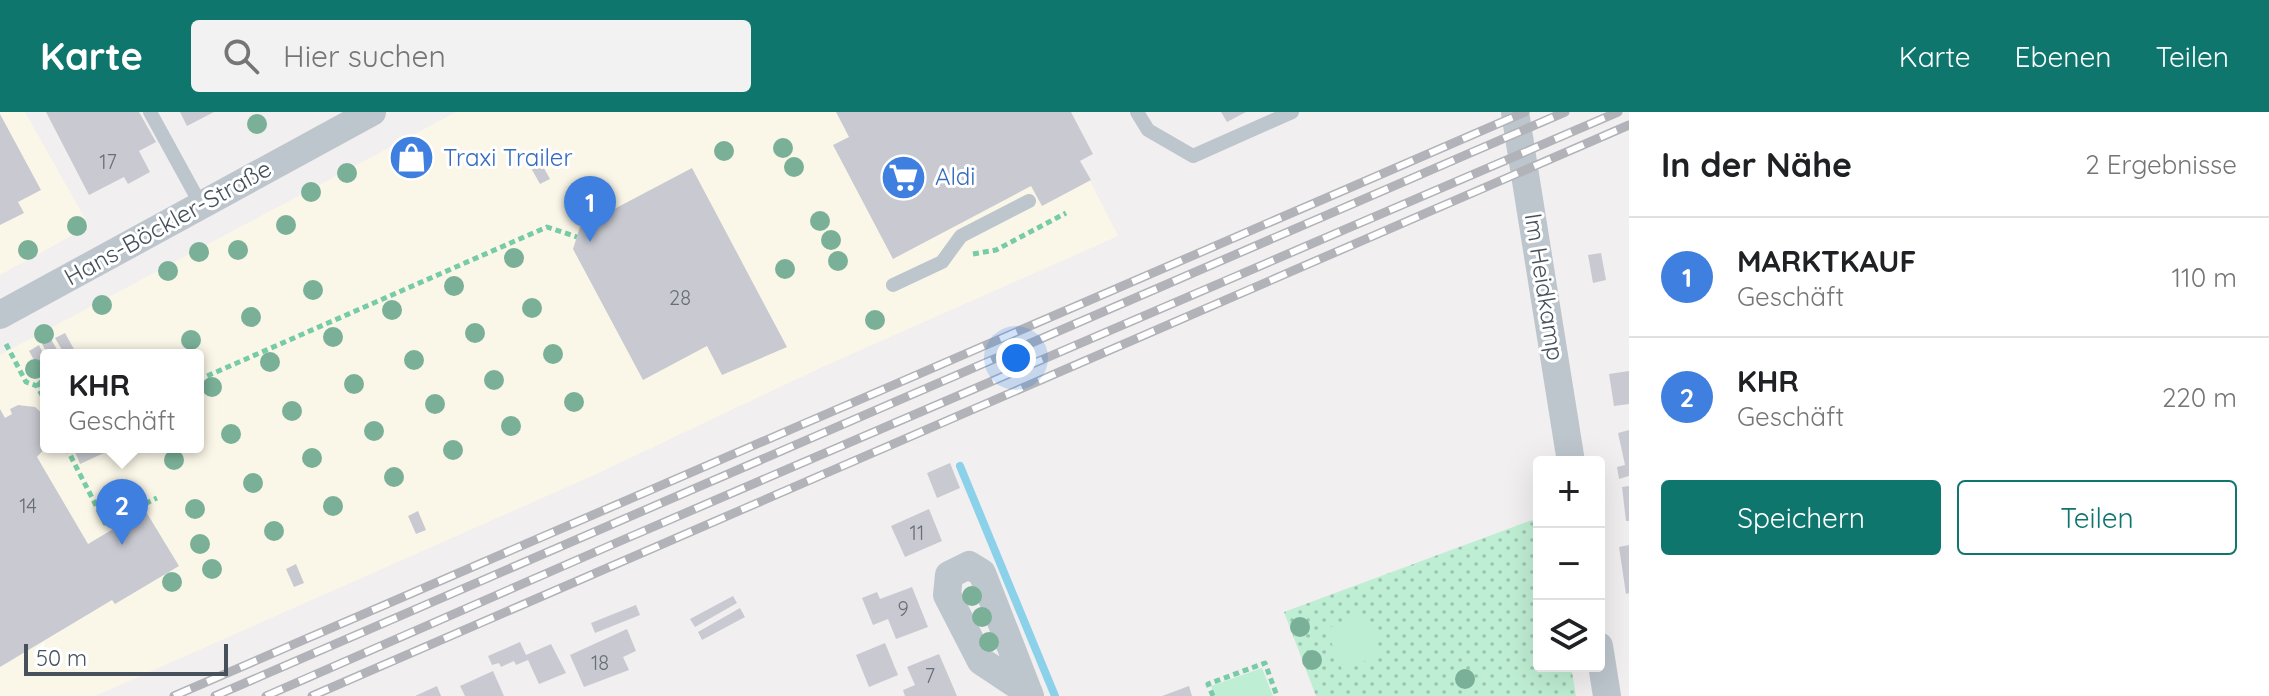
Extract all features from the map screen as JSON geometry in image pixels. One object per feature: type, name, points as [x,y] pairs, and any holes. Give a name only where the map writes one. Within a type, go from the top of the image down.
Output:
[{"type":"street","name":"Hans-Böckler-Straße","points":[[0,315],[201,205],[331,121],[372,112]]},
{"type":"street","name":"Im Heidkamp","points":[[1515,112],[1570,456]]},
{"type":"street","points":[[1603,672],[1607,696]]},
{"type":"lane","points":[[150,112],[201,205]]},
{"type":"lane","points":[[1137,112],[1148,130],[1193,156],[1292,112]]},
{"type":"lane","points":[[893,285],[942,262],[961,236],[1029,201]]},
{"type":"path","points":[[942,262],[996,250],[1066,213]]},
{"type":"path","points":[[204,377],[547,227],[577,237]]},
{"type":"path","points":[[6,344],[26,382],[37,386],[40,391]]},
{"type":"path","points":[[37,386],[40,383]]},
{"type":"path","points":[[69,453],[105,523],[157,498]]},
{"type":"path","points":[[1213,696],[1208,684],[1265,663],[1277,696]]},
{"type":"shaded area","points":[[0,112],[25,112],[89,226],[0,275]]},
{"type":"shaded area","points":[[456,112],[1071,112],[1093,154],[1080,161],[1118,236],[820,368],[594,475],[95,696],[0,696],[0,355]]},
{"type":"green space","points":[[1532,520],[1533,672],[1572,672],[1576,696],[1316,696],[1284,612]]},
{"type":"green space","points":[[1366,614],[1381,655],[1342,670],[1326,629]]},
{"type":"green space","points":[[1262,668],[1273,696],[1215,696],[1211,686]]},
{"type":"building","points":[[46,112],[139,112],[156,142],[139,151],[150,172],[128,184],[124,177],[89,195]]},
{"type":"building","points":[[180,112],[214,112],[187,126]]},
{"type":"building","points":[[836,112],[1071,112],[1093,154],[1080,161],[1091,180],[1042,206],[1031,186],[893,259],[833,145],[849,137]]},
{"type":"building","points":[[1221,112],[1246,112],[1227,122]]},
{"type":"building","points":[[0,114],[41,190],[18,202],[24,213],[0,225]]},
{"type":"building","points":[[541,163],[550,179],[540,184],[531,168]]},
{"type":"building","points":[[692,168],[787,347],[722,375],[707,346],[643,380],[573,249],[580,227]]},
{"type":"building","points":[[1601,253],[1606,280],[1593,283],[1588,255]]},
{"type":"building","points":[[65,333],[74,349],[61,349],[55,338]]},
{"type":"building","points":[[51,339],[57,349],[45,349],[42,344]]},
{"type":"building","points":[[39,345],[40,369],[39,369],[29,351]]},
{"type":"building","points":[[1629,371],[1629,404],[1614,406],[1609,374]]},
{"type":"building","points":[[18,405],[35,407],[40,412],[41,453],[37,457],[88,544],[145,510],[179,566],[115,604],[112,600],[0,667],[0,409],[5,418],[12,414],[10,409]]},
{"type":"building","points":[[1629,430],[1629,476],[1619,479],[1617,467],[1625,465],[1618,433]]},
{"type":"building","points":[[75,453],[104,453],[80,464]]},
{"type":"building","points":[[950,463],[960,488],[937,498],[927,473]]},
{"type":"building","points":[[1629,486],[1629,521],[1626,521],[1622,487]]},
{"type":"building","points":[[929,509],[942,541],[905,557],[891,526]]},
{"type":"building","points":[[418,511],[426,530],[416,534],[408,516]]},
{"type":"building","points":[[1629,545],[1629,593],[1626,594],[1619,547]]},
{"type":"building","points":[[296,564],[304,583],[294,587],[286,569]]},
{"type":"building","points":[[912,587],[928,627],[896,639],[888,619],[873,625],[862,598],[877,592],[880,599]]},
{"type":"building","points":[[733,596],[737,603],[695,627],[690,619]]},
{"type":"building","points":[[636,605],[640,615],[595,633],[591,623]]},
{"type":"building","points":[[740,608],[745,617],[702,640],[698,632]]},
{"type":"building","points":[[627,629],[636,651],[623,657],[629,670],[584,687],[570,655]]},
{"type":"building","points":[[520,642],[526,655],[551,644],[566,673],[539,684],[528,660],[516,665],[514,661],[501,667],[499,663],[492,665],[488,656]]},
{"type":"building","points":[[885,643],[898,675],[869,687],[856,655]]},
{"type":"building","points":[[939,654],[957,696],[905,696],[903,690],[915,685],[907,667]]},
{"type":"building","points":[[493,671],[504,696],[465,696],[460,686]]},
{"type":"building","points":[[437,686],[441,696],[415,696]]},
{"type":"building","points":[[1189,686],[1192,696],[1162,696]]},
{"type":"waterway","points":[[960,466],[1055,696]]},
{"type":"railway","points":[[174,696],[1525,112]]},
{"type":"railway","points":[[215,696],[1565,112]]},
{"type":"railway","points":[[266,696],[1618,112]]},
{"type":"railway","points":[[312,696],[1629,125]]},
{"type":"place","name":"Traxi Trailer","points":[[412,158]]},
{"type":"place","name":"Aldi","points":[[904,177]]},
{"type":"place","name":"MARKTKAUF","points":[[590,242]]},
{"type":"place","name":"KHR","points":[[122,545]]}]
